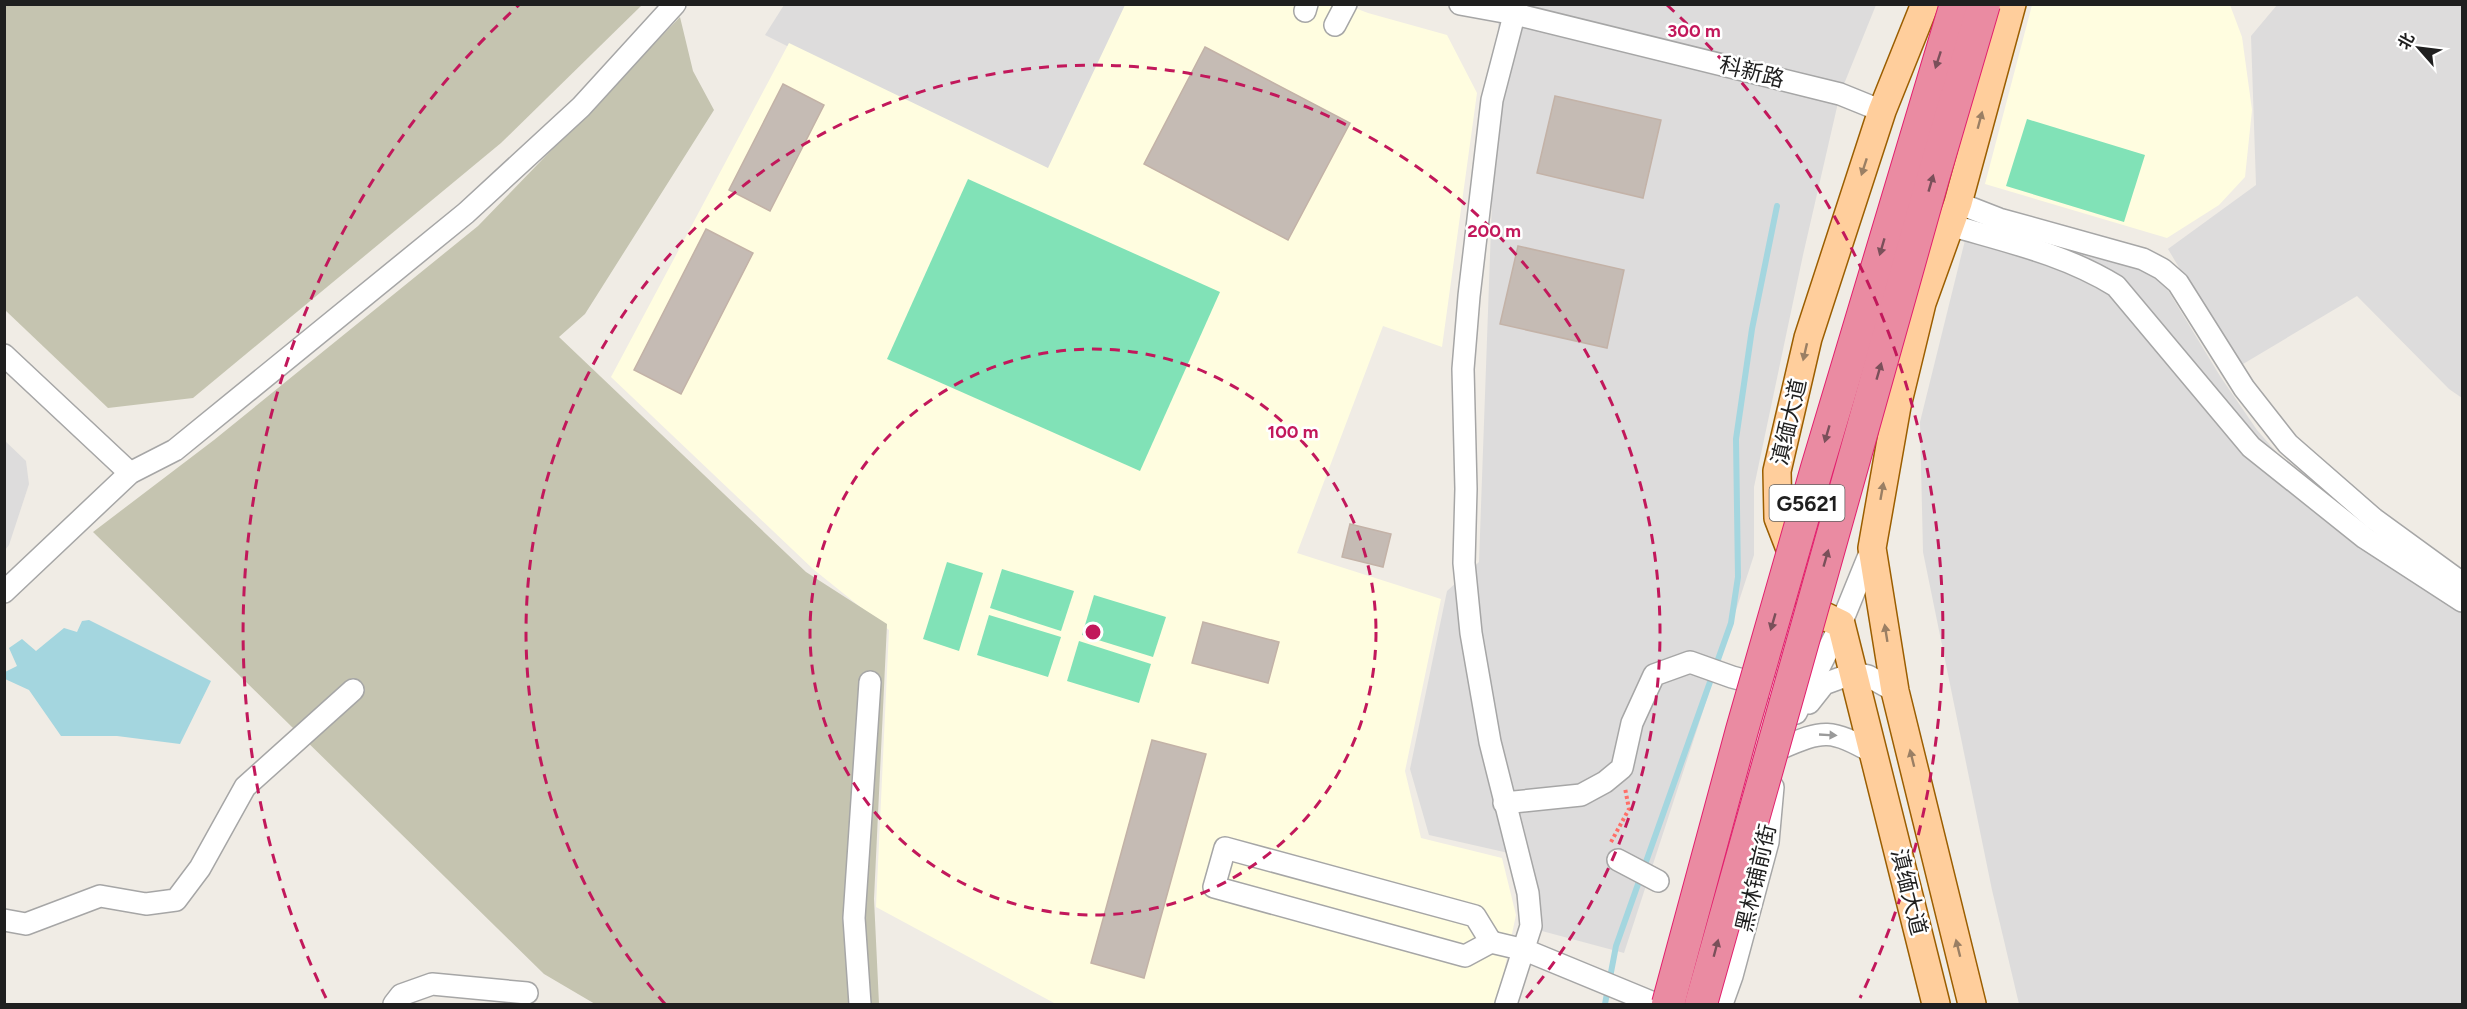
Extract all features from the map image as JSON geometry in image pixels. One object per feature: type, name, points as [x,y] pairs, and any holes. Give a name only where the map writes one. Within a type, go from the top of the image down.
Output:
[{"type":"highway","name":"G5621","points":[[1654,1002],[1746,719],[1925,100],[1956,4]]},
{"type":"highway","name":"G5621","points":[[1701,1005],[1748,829],[1984,4]]},
{"type":"main road","name":"滇缅大道","points":[[1814,611],[1778,518],[1777,471],[1808,338],[1882,111],[1925,4]]},
{"type":"main road","name":"滇缅大道","points":[[1972,1005],[1896,691],[1872,548],[1897,406],[1922,303],[1954,214],[2012,4]]},
{"type":"main road","points":[[1814,611],[1841,624]]},
{"type":"main road","name":"滇缅大道","points":[[1841,624],[1936,1005]]},
{"type":"street","points":[[4,592],[130,473],[175,450],[465,213],[581,107],[675,4]]},
{"type":"street","points":[[1335,25],[1346,4]]},
{"type":"street","name":"科新路","points":[[1460,4],[1516,9]]},
{"type":"street","name":"科新路","points":[[1490,4],[1840,94],[1882,111]]},
{"type":"street","points":[[1506,1005],[1531,926],[1528,892],[1490,742],[1471,633],[1465,574],[1466,489],[1463,369],[1469,296],[1492,100],[1516,9]]},
{"type":"street","points":[[1954,214],[2089,269],[2116,286],[2251,447],[2365,538],[2463,583]]},
{"type":"street","points":[[1954,214],[1999,219],[2143,259],[2162,269],[2178,284],[2244,388],[2288,444],[2463,601]]},
{"type":"street","points":[[4,355],[130,473]]},
{"type":"street","points":[[1779,749],[1841,624],[1872,548]]},
{"type":"street","points":[[1779,749],[1795,694],[1814,611]]},
{"type":"street","points":[[1504,803],[1581,795],[1622,768],[1632,723],[1654,675],[1690,662],[1732,677],[1795,694]]},
{"type":"street","points":[[1779,749],[1824,684],[1854,673],[1868,676],[1896,691]]},
{"type":"street","points":[[860,1005],[854,918],[870,682]]},
{"type":"street","points":[[4,920],[26,924],[100,896],[146,904],[176,900],[200,868],[245,787],[353,690]]},
{"type":"street","points":[[1779,749],[1814,734],[1843,736],[1874,753]]},
{"type":"street","name":"黑林铺前街","points":[[1722,1005],[1768,842],[1779,749]]},
{"type":"street","points":[[1491,942],[1475,916],[1225,848],[1214,887],[1465,956],[1491,942],[1525,950],[1654,1002]]},
{"type":"street","points":[[1618,860],[1658,881]]},
{"type":"street","points":[[394,1005],[401,995],[432,984],[527,993]]},
{"type":"path","points":[[1618,860],[1605,852],[1629,809],[1622,768]]},
{"type":"shaded area","points":[[4,5],[642,5],[501,143],[193,398],[108,408],[5,310]]},
{"type":"shaded area","points":[[784,5],[1130,5],[1047,176],[765,35]]},
{"type":"shaded area","points":[[1125,5],[1347,5],[1447,35],[1477,93],[1442,347],[1383,326],[1297,553],[1441,599],[1405,771],[1421,838],[1502,858],[1516,915],[1497,1004],[1056,1004],[876,907],[889,630],[813,569],[611,377],[789,43],[1048,168]]},
{"type":"shaded area","points":[[1499,5],[1876,5],[1840,94],[1803,255],[1754,487],[1754,555],[1624,953],[1527,927],[1513,854],[1429,835],[1410,769],[1447,591],[1479,562]]},
{"type":"shaded area","points":[[2032,5],[2230,5],[2242,37],[2252,110],[2245,177],[2219,205],[2167,238],[1985,184]]},
{"type":"shaded area","points":[[2277,5],[2462,5],[2462,398],[2449,389],[2357,296],[2238,367],[2168,249],[2256,185],[2251,36]]},
{"type":"shaded area","points":[[680,17],[693,71],[714,110],[585,314],[559,337],[806,572],[887,624],[874,899],[879,1004],[595,1004],[544,974],[93,532],[214,440],[478,226]]},
{"type":"shaded area","points":[[1969,224],[2108,257],[2149,272],[2166,287],[2220,376],[2257,430],[2285,462],[2462,590],[2462,1004],[2019,1004],[1992,890],[1923,552],[1920,422]]},
{"type":"shaded area","points":[[4,440],[26,461],[29,484],[9,545],[5,550]]},
{"type":"green space","points":[[2027,119],[2145,155],[2124,222],[2006,186]]},
{"type":"green space","points":[[968,179],[1220,292],[1140,471],[887,359]]},
{"type":"green space","points":[[947,562],[983,573],[959,651],[923,639]]},
{"type":"green space","points":[[1002,569],[1074,591],[1061,631],[990,608]]},
{"type":"green space","points":[[1094,595],[1166,617],[1153,657],[1082,635]]},
{"type":"green space","points":[[989,615],[1061,637],[1048,677],[977,655]]},
{"type":"green space","points":[[1079,641],[1151,664],[1139,703],[1067,681]]},
{"type":"water","points":[[89,620],[211,681],[180,744],[117,736],[61,736],[29,690],[5,679],[5,672],[17,666],[9,648],[22,639],[36,651],[64,628],[77,632],[82,621]]},
{"type":"building","points":[[1205,47],[1350,123],[1288,240],[1144,164]]},
{"type":"building","points":[[783,84],[824,105],[770,211],[729,190]]},
{"type":"building","points":[[1555,96],[1661,120],[1643,198],[1537,173]]},
{"type":"building","points":[[706,229],[753,253],[681,394],[634,370]]},
{"type":"building","points":[[1518,246],[1624,270],[1607,348],[1500,324]]},
{"type":"building","points":[[1350,524],[1391,534],[1383,567],[1342,557]]},
{"type":"building","points":[[1203,622],[1279,642],[1268,683],[1192,663]]},
{"type":"building","points":[[1152,740],[1206,754],[1144,978],[1091,963]]},
{"type":"waterway","points":[[1605,1004],[1616,946],[1731,623],[1738,577],[1736,439],[1752,329],[1777,206]]}]
